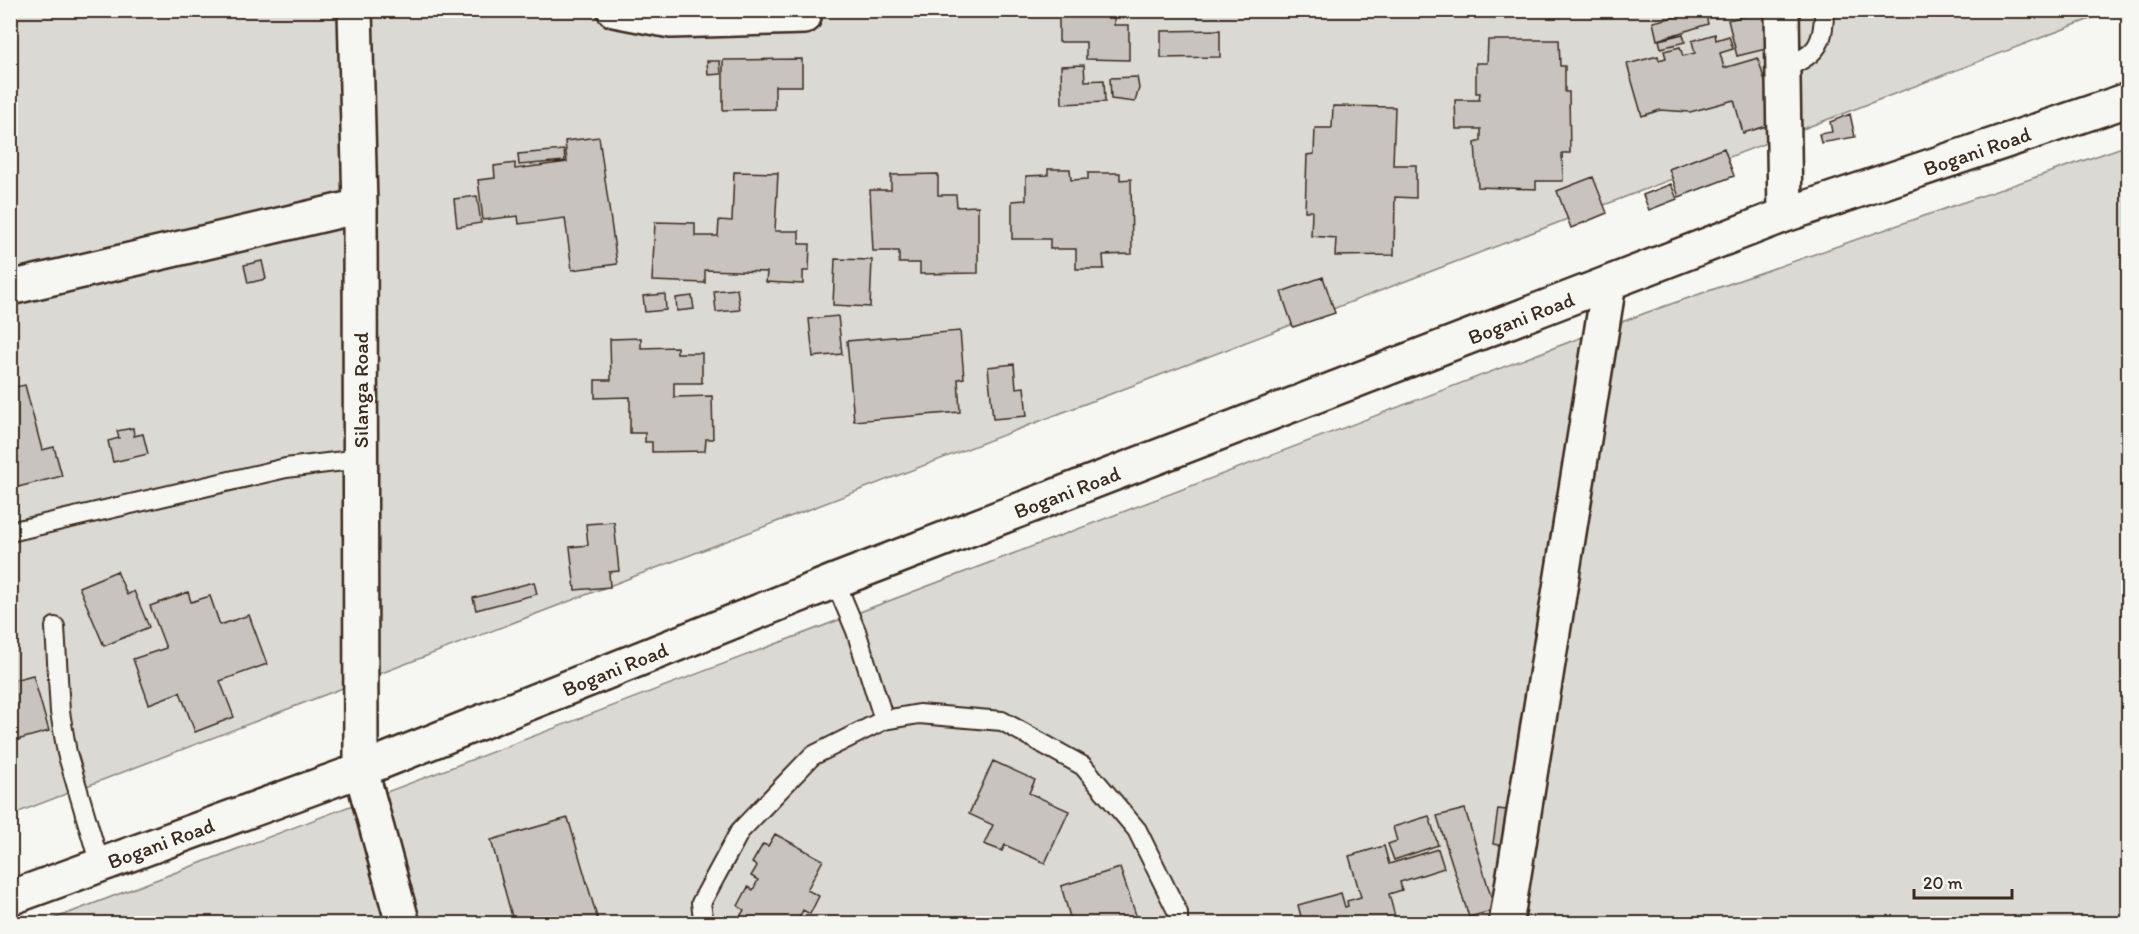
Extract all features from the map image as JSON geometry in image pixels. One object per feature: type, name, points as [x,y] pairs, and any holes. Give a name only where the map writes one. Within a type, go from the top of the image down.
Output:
[{"type":"street","name":"Silanga Road","points":[[355,10],[360,206],[361,770],[402,924]]},
{"type":"street","points":[[614,10],[671,21],[804,17]]},
{"type":"street","points":[[1782,10],[1785,215]]},
{"type":"street","name":"Bogani Road","points":[[10,898],[361,770],[835,581],[1785,215],[2128,100]]},
{"type":"street","points":[[10,288],[360,206]]},
{"type":"street","points":[[1506,924],[1609,284]]},
{"type":"lane","points":[[1783,69],[1810,56],[1824,33],[1824,10]]},
{"type":"lane","points":[[10,532],[286,468],[360,459]]},
{"type":"lane","points":[[835,581],[856,631],[884,720]]},
{"type":"lane","points":[[55,627],[60,712],[67,753],[100,865]]},
{"type":"lane","points":[[704,924],[702,903],[740,831],[812,756],[884,720],[919,714],[1002,721],[1083,766],[1137,831],[1178,913],[1178,924]]},
{"type":"shaded area","points":[[11,11],[2111,11],[11,815]]},
{"type":"shaded area","points":[[2128,145],[2128,923],[40,924],[1648,312]]},
{"type":"building","points":[[1059,10],[1114,10],[1114,25],[1129,25],[1129,60],[1086,59],[1086,42],[1059,42]]},
{"type":"building","points":[[1705,10],[1708,24],[1657,40],[1653,22]]},
{"type":"building","points":[[1765,11],[1774,47],[1737,56],[1728,20]]},
{"type":"building","points":[[1220,30],[1220,57],[1161,58],[1161,31]]},
{"type":"building","points":[[1683,34],[1685,42],[1661,48],[1659,40]]},
{"type":"building","points":[[1715,34],[1716,40],[1729,36],[1733,49],[1720,53],[1724,68],[1758,58],[1777,123],[1743,133],[1734,100],[1690,112],[1660,110],[1642,116],[1627,64],[1658,56],[1659,60],[1666,58],[1664,51],[1680,47],[1683,56],[1695,53],[1692,41]]},
{"type":"building","points":[[1488,40],[1559,40],[1560,66],[1565,66],[1565,92],[1569,92],[1570,153],[1562,153],[1563,181],[1536,181],[1536,189],[1478,187],[1475,143],[1481,141],[1481,129],[1456,129],[1455,100],[1479,100],[1480,93],[1476,93],[1476,63],[1487,63]]},
{"type":"building","points":[[802,59],[802,86],[775,86],[775,109],[723,110],[723,60]]},
{"type":"building","points":[[707,61],[720,61],[721,74],[708,75]]},
{"type":"building","points":[[1084,65],[1085,81],[1104,80],[1105,102],[1062,104],[1061,66]]},
{"type":"building","points":[[1137,77],[1139,88],[1135,102],[1111,99],[1110,78]]},
{"type":"building","points":[[1333,106],[1395,107],[1393,165],[1416,165],[1416,198],[1395,197],[1394,255],[1335,256],[1336,238],[1311,236],[1312,211],[1305,211],[1307,155],[1314,154],[1315,128],[1332,128]]},
{"type":"building","points":[[1850,114],[1855,137],[1821,143],[1819,134],[1832,132],[1830,122]]},
{"type":"building","points":[[599,137],[617,264],[572,270],[565,218],[519,224],[518,216],[483,220],[478,180],[495,178],[494,166],[515,163],[515,169],[567,162],[565,141]]},
{"type":"building","points":[[1724,148],[1734,176],[1679,197],[1669,169]]},
{"type":"building","points":[[564,150],[565,161],[519,165],[518,154]]},
{"type":"building","points":[[1048,169],[1070,169],[1071,180],[1088,179],[1088,173],[1120,173],[1120,180],[1131,179],[1132,254],[1103,255],[1104,269],[1076,269],[1076,249],[1050,249],[1050,239],[1012,239],[1012,201],[1026,200],[1026,176],[1048,175]]},
{"type":"building","points":[[734,172],[778,173],[775,231],[799,231],[799,244],[810,244],[809,271],[803,271],[803,284],[766,282],[767,272],[705,270],[705,283],[652,281],[655,222],[695,223],[695,236],[718,236],[719,220],[732,221]]},
{"type":"building","points":[[938,174],[938,195],[956,195],[957,207],[978,206],[978,273],[920,274],[920,263],[899,263],[899,251],[873,251],[870,190],[891,190],[891,175]]},
{"type":"building","points":[[1593,177],[1607,213],[1571,228],[1557,191]]},
{"type":"building","points":[[1671,184],[1677,199],[1649,210],[1643,195]]},
{"type":"building","points":[[477,196],[481,223],[457,227],[454,199]]},
{"type":"building","points":[[835,259],[872,260],[870,307],[833,305]]},
{"type":"building","points":[[262,261],[266,279],[248,283],[244,265]]},
{"type":"building","points":[[1323,277],[1335,313],[1293,327],[1281,292]]},
{"type":"building","points":[[737,289],[740,310],[716,312],[714,291]]},
{"type":"building","points":[[665,294],[666,310],[645,312],[643,296]]},
{"type":"building","points":[[692,296],[694,309],[677,311],[676,298]]},
{"type":"building","points":[[838,316],[842,354],[813,357],[809,319]]},
{"type":"building","points":[[960,331],[964,378],[958,379],[960,412],[854,421],[847,341]]},
{"type":"building","points":[[641,338],[641,348],[677,347],[677,353],[702,353],[702,383],[674,383],[674,397],[712,396],[713,439],[706,439],[705,451],[652,452],[652,442],[645,442],[645,433],[630,433],[630,397],[595,398],[595,380],[611,380],[610,339]]},
{"type":"building","points":[[1014,364],[1016,388],[1024,387],[1027,416],[993,419],[988,367]]},
{"type":"building","points":[[25,385],[42,450],[54,447],[62,476],[10,489],[10,388]]},
{"type":"building","points":[[133,428],[134,436],[143,434],[148,454],[113,462],[108,441],[119,438],[117,431]]},
{"type":"building","points":[[614,522],[619,571],[609,572],[610,587],[575,590],[570,547],[588,545],[586,524]]},
{"type":"building","points":[[117,571],[127,595],[134,591],[149,627],[104,646],[79,587]]},
{"type":"building","points":[[534,582],[537,594],[476,610],[473,598]]},
{"type":"building","points":[[188,592],[191,602],[210,596],[220,625],[249,615],[267,664],[220,681],[234,717],[195,732],[180,692],[149,704],[133,659],[166,648],[150,606]]},
{"type":"building","points":[[33,675],[49,731],[10,742],[10,681]]},
{"type":"building","points":[[10,753],[18,777],[10,779]]},
{"type":"building","points":[[993,761],[1035,780],[1029,793],[1069,811],[1045,863],[1005,845],[1002,851],[984,844],[993,825],[969,814]]},
{"type":"building","points":[[1465,809],[1495,910],[1469,917],[1437,816]]},
{"type":"building","points":[[1498,809],[1515,811],[1510,847],[1493,844]]},
{"type":"building","points":[[1429,816],[1438,845],[1394,860],[1388,844],[1397,841],[1393,827]]},
{"type":"building","points":[[568,818],[599,924],[514,924],[491,840]]},
{"type":"building","points":[[775,834],[823,860],[807,890],[819,896],[810,914],[803,910],[796,924],[743,924],[738,920],[744,910],[738,906],[748,887],[753,890],[758,880],[751,876],[757,866],[752,863],[763,844],[768,846]]},
{"type":"building","points":[[1384,846],[1389,864],[1438,849],[1444,868],[1400,882],[1402,890],[1389,894],[1397,924],[1303,924],[1298,905],[1341,893],[1345,907],[1348,906],[1347,901],[1361,897],[1349,856]]},
{"type":"building","points":[[1120,868],[1139,924],[1072,924],[1061,886]]}]
